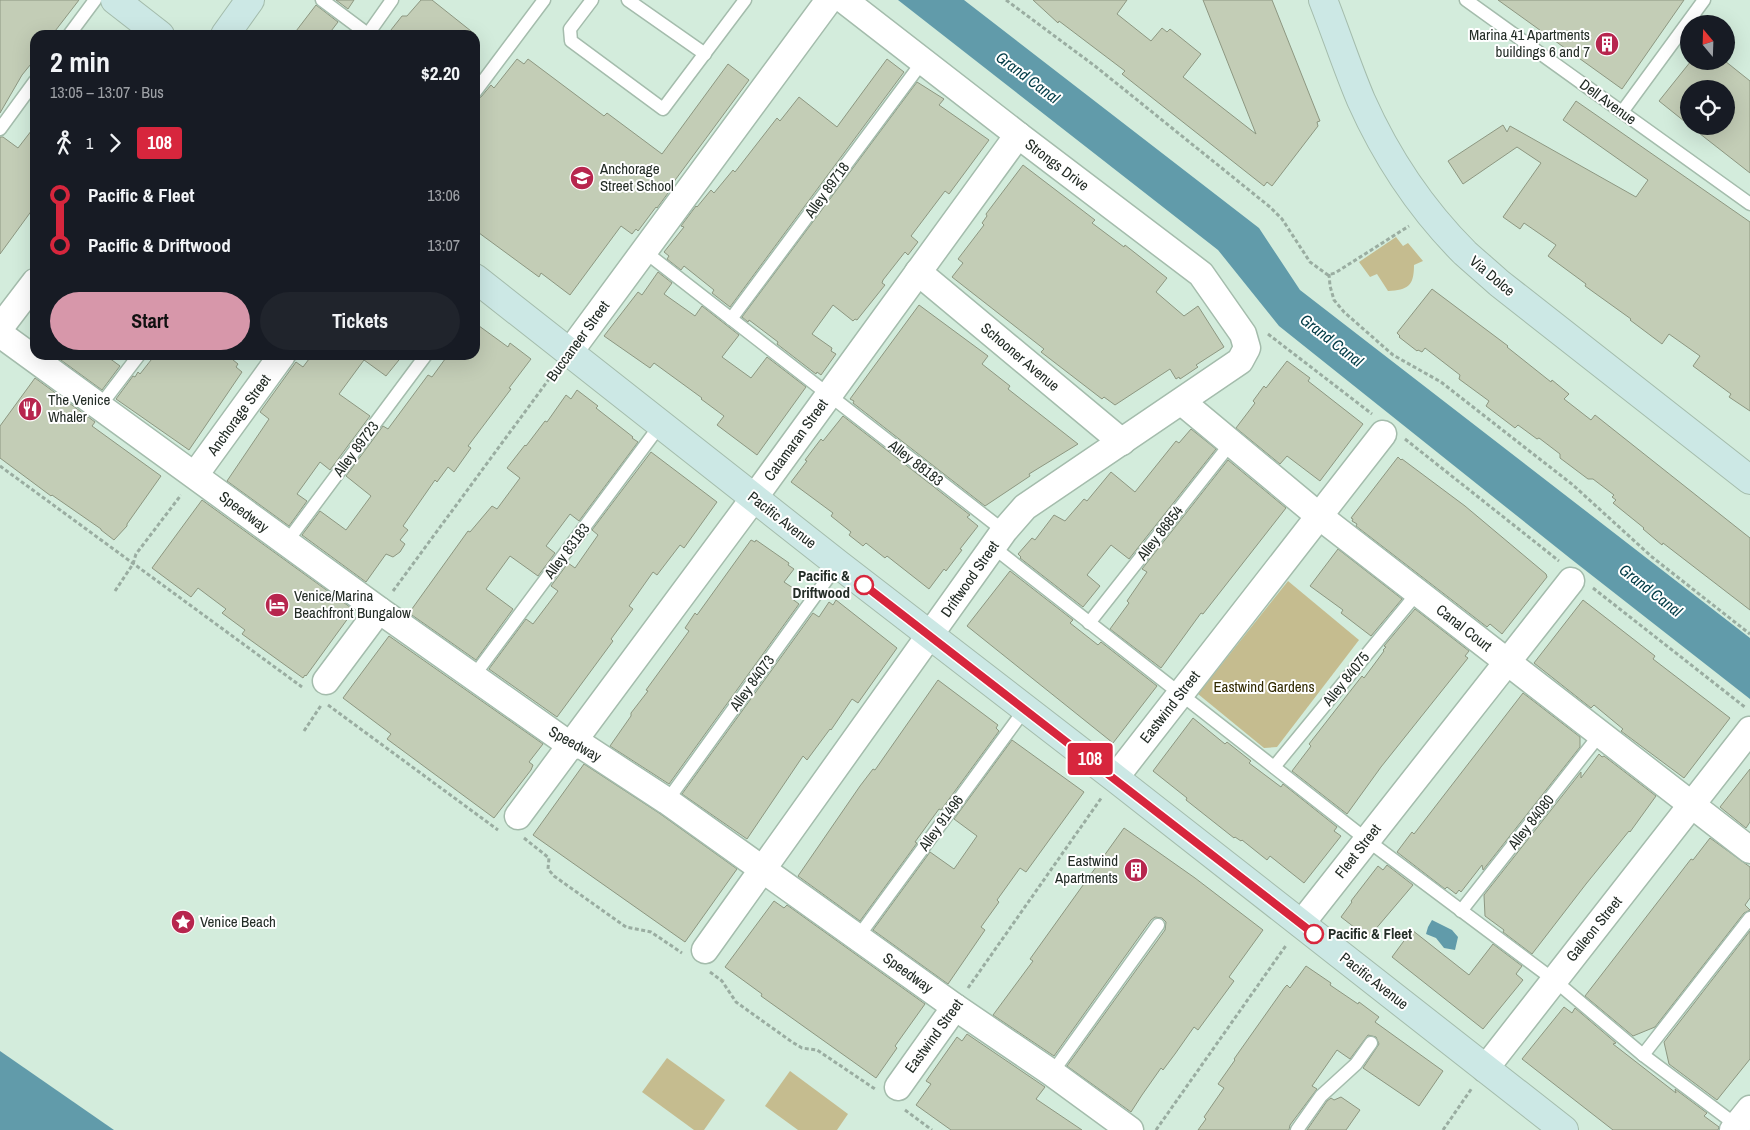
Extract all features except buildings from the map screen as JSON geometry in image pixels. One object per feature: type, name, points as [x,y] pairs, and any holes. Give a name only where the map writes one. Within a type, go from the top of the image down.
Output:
[{"type":"street","points":[[115,0],[154,30]]},
{"type":"street","points":[[229,30],[250,0]]},
{"type":"street","name":"Buccaneer Street","points":[[569,353],[829,0]]},
{"type":"street","name":"Strongs Drive","points":[[844,0],[1201,274],[1243,334],[1258,340]]},
{"type":"street","name":"Via Dolce","points":[[1324,0],[1360,98],[1377,134],[1398,170],[1429,213],[1465,253],[1499,283],[1750,480]]},
{"type":"street","name":"Catamaran Street","points":[[515,828],[570,745],[754,498],[1018,135]]},
{"type":"street","name":"Schooner Avenue","points":[[918,272],[1122,442]]},
{"type":"street","name":"Pacific Avenue","points":[[480,285],[661,424],[1564,1130]]},
{"type":"street","points":[[0,328],[30,289]]},
{"type":"street","name":"Speedway","points":[[0,334],[30,356]]},
{"type":"street","name":"Driftwood Street","points":[[701,960],[762,870],[998,539],[1025,507],[1240,362],[1258,340]]},
{"type":"street","name":"Speedway","points":[[36,360],[473,677],[570,745],[583,746],[667,801],[1130,1130]]},
{"type":"street","name":"Anchorage Street","points":[[195,475],[278,360]]},
{"type":"street","name":"Canal Court","points":[[1182,402],[1319,516],[1750,850]]},
{"type":"street","name":"Eastwind Street","points":[[1115,778],[1319,516],[1389,431]]},
{"type":"street","name":"Fleet Street","points":[[1301,924],[1574,576]]},
{"type":"street","points":[[319,693],[379,610]]},
{"type":"street","name":"Galleon Street","points":[[1485,1069],[1750,730]]},
{"type":"street","name":"Eastwind Street","points":[[892,1095],[955,1007]]},
{"type":"lane","points":[[73,30],[95,0]]},
{"type":"lane","points":[[322,0],[363,30]]},
{"type":"lane","points":[[371,30],[392,0]]},
{"type":"lane","points":[[480,85],[544,0]]},
{"type":"lane","points":[[592,0],[570,28],[571,41],[663,109],[745,0]]},
{"type":"lane","points":[[628,0],[705,54]]},
{"type":"lane","name":"Dell Avenue","points":[[1466,0],[1750,204]]},
{"type":"lane","points":[[1622,112],[1704,0]]},
{"type":"lane","name":"Alley 89718","points":[[731,319],[923,61]]},
{"type":"lane","points":[[0,129],[30,88]]},
{"type":"lane","name":"Alley 88183","points":[[644,251],[828,395],[998,539],[1089,623],[1367,840],[1554,980],[1643,1055],[1741,1124]]},
{"type":"lane","points":[[100,406],[135,360]]},
{"type":"lane","name":"Alley 89723","points":[[286,543],[422,360]]},
{"type":"lane","name":"Alley 83183","points":[[473,677],[661,424]]},
{"type":"lane","name":"Alley 86854","points":[[1089,623],[1232,443]]},
{"type":"lane","name":"Alley 84073","points":[[667,801],[838,564]]},
{"type":"lane","name":"Alley 84075","points":[[1274,767],[1418,592]]},
{"type":"lane","name":"Alley 91496","points":[[858,937],[1025,709]]},
{"type":"lane","name":"Alley 84080","points":[[1461,911],[1601,733]]},
{"type":"lane","points":[[1643,1055],[1750,918]]},
{"type":"lane","points":[[1052,1073],[1158,925]]},
{"type":"lane","points":[[1297,1130],[1322,1096],[1356,1064],[1371,1043]]},
{"type":"path","points":[[1006,0],[1095,66],[1270,207],[1282,219],[1310,262],[1330,274],[1335,274],[1429,213]]},
{"type":"path","points":[[1330,274],[1330,286],[1334,300],[1344,312],[1394,355],[1440,382],[1559,475],[1652,557],[1750,634]]},
{"type":"path","points":[[1258,340],[1389,431],[1750,711]]},
{"type":"path","name":"Buccaneer Street","points":[[379,610],[569,353]]},
{"type":"path","points":[[0,466],[133,564],[319,693],[500,832],[515,828],[549,858],[548,869],[554,876],[626,927],[651,932],[701,960],[722,981],[736,1002],[802,1048],[817,1050],[892,1095],[932,1130]]},
{"type":"path","points":[[115,591],[133,564],[136,554],[195,475]]},
{"type":"path","points":[[304,731],[319,693]]},
{"type":"path","name":"Eastwind Street","points":[[955,1007],[1115,778]]},
{"type":"path","points":[[1156,1130],[1301,924]]},
{"type":"path","points":[[1443,1130],[1485,1069]]},
{"type":"green space","points":[[1396,237],[1403,246],[1408,243],[1423,261],[1414,265],[1413,278],[1408,286],[1388,291],[1377,274],[1370,277],[1359,262]]},
{"type":"green space","name":"Eastwind Gardens","points":[[1288,581],[1359,640],[1277,747],[1264,748],[1198,694]]},
{"type":"green space","points":[[667,1058],[725,1100],[704,1130],[694,1130],[642,1092]]},
{"type":"green space","points":[[790,1071],[848,1114],[837,1130],[798,1130],[765,1106]]},
{"type":"water","name":"Grand Canal","points":[[898,0],[964,0],[1259,228],[1300,290],[1750,638],[1750,699],[1279,326],[1218,250]]},
{"type":"water","points":[[1432,920],[1452,930],[1458,937],[1455,950],[1444,948],[1436,938],[1426,934]]},
{"type":"water","points":[[0,1051],[114,1130],[0,1130]]},
{"type":"bus line","name":"108","points":[[864,585],[1314,934]]},
{"type":"place","name":"Marina 41 Apartments buildings 6 and 7","points":[[1607,44]]},
{"type":"place","name":"Anchorage Street School","points":[[582,178]]},
{"type":"place","name":"The Venice Whaler","points":[[30,409]]},
{"type":"place","name":"Pacific & Driftwood","points":[[864,585]]},
{"type":"place","name":"Venice/Marina Beachfront Bungalow","points":[[277,605]]},
{"type":"place","name":"Eastwind Apartments","points":[[1136,870]]},
{"type":"place","name":"Venice Beach","points":[[183,922]]},
{"type":"place","name":"Pacific & Fleet","points":[[1314,934]]}]
